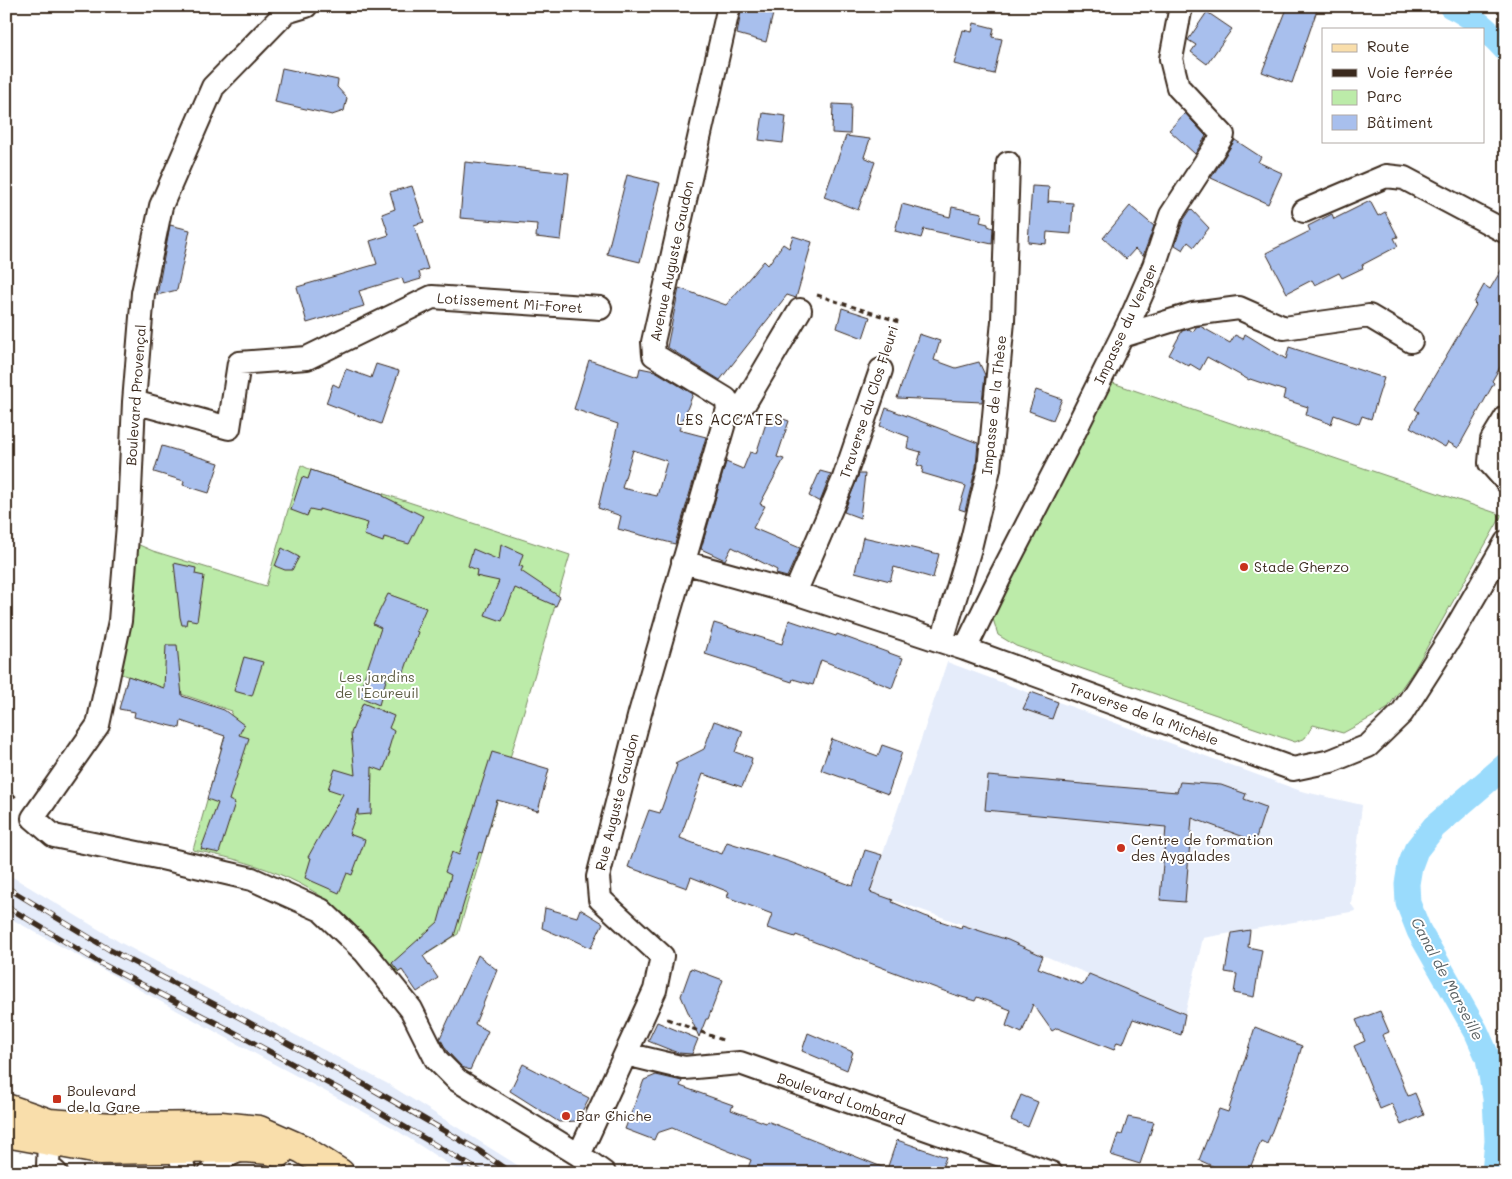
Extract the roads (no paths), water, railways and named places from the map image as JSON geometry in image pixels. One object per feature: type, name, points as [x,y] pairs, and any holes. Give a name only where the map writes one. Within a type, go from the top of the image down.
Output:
[{"type":"main road","points":[[6,1108],[49,1123],[116,1127],[221,1126],[259,1130],[302,1149],[339,1172]]},
{"type":"main road","points":[[6,1134],[99,1150],[182,1160],[246,1148],[268,1150],[339,1172]]},
{"type":"street","name":"Boulevard Provençal","points":[[306,6],[286,12],[213,86],[162,206],[143,293],[120,621],[98,725],[33,818],[54,836],[162,858],[252,880],[321,910],[365,952],[412,1009],[436,1060],[457,1080],[579,1155]]},
{"type":"street","name":"Avenue Auguste Gaudon","points":[[728,409],[726,399],[654,355],[653,342],[729,6]]},
{"type":"street","name":"Impasse du Verger","points":[[965,649],[1122,336],[1154,266],[1171,215],[1223,135],[1178,86],[1171,59],[1181,6]]},
{"type":"street","name":"Impasse de la Thèse","points":[[942,641],[970,548],[989,469],[1003,321],[1008,164]]},
{"type":"street","points":[[1304,211],[1386,176],[1404,178],[1506,232]]},
{"type":"street","name":"Lotissement Mi-Foret","points":[[134,402],[229,428],[239,363],[307,358],[432,296],[600,308]]},
{"type":"street","points":[[1122,336],[1193,314],[1239,308],[1284,328],[1369,316],[1410,341]]},
{"type":"street","points":[[683,562],[728,409],[745,403],[800,310]]},
{"type":"street","name":"Traverse du Clos Fleuri","points":[[795,592],[843,481],[881,370]]},
{"type":"street","points":[[1506,417],[1492,440],[1490,464],[1506,481]]},
{"type":"street","name":"Traverse de la Michèle","points":[[683,562],[795,592],[942,641],[1293,769],[1331,762],[1368,746],[1402,713],[1452,635],[1506,542]]},
{"type":"street","name":"Rue Auguste Gaudon","points":[[579,1155],[655,990],[662,956],[600,899],[598,877],[640,713],[683,562]]},
{"type":"street","name":"Boulevard Lombard","points":[[626,1054],[684,1068],[740,1063],[1051,1173]]},
{"type":"street","points":[[56,1173],[48,1166],[48,1142],[76,1125]]},
{"type":"street","points":[[116,1127],[182,1160]]},
{"type":"street","points":[[210,1173],[224,1157],[246,1148]]},
{"type":"street","points":[[579,1155],[604,1173]]},
{"type":"waterway","name":"Canal de Marseille","points":[[1451,6],[1481,25],[1506,50]]},
{"type":"waterway","name":"Canal de Marseille","points":[[1494,1173],[1497,1141],[1495,1098],[1488,1058],[1476,1031],[1419,931],[1408,903],[1407,884],[1410,866],[1416,850],[1434,827],[1506,765]]},
{"type":"railway","points":[[6,887],[110,950],[367,1086],[481,1152],[511,1173]]},
{"type":"railway","points":[[6,906],[102,964],[359,1100],[483,1173]]},
{"type":"place","name":"Stade Gherzo","points":[[1244,567]]},
{"type":"place","name":"Centre de formation des Aygalades","points":[[1121,848]]},
{"type":"place","name":"Boulevard de la Gare","points":[[57,1099]]},
{"type":"place","name":"Bar Chiche","points":[[566,1116]]},
{"type":"district","name":"LES ACCATES","points":[[730,420]]},
{"type":"park label","name":"Les jardins de l'Ecureuil","points":[[377,686]]}]
